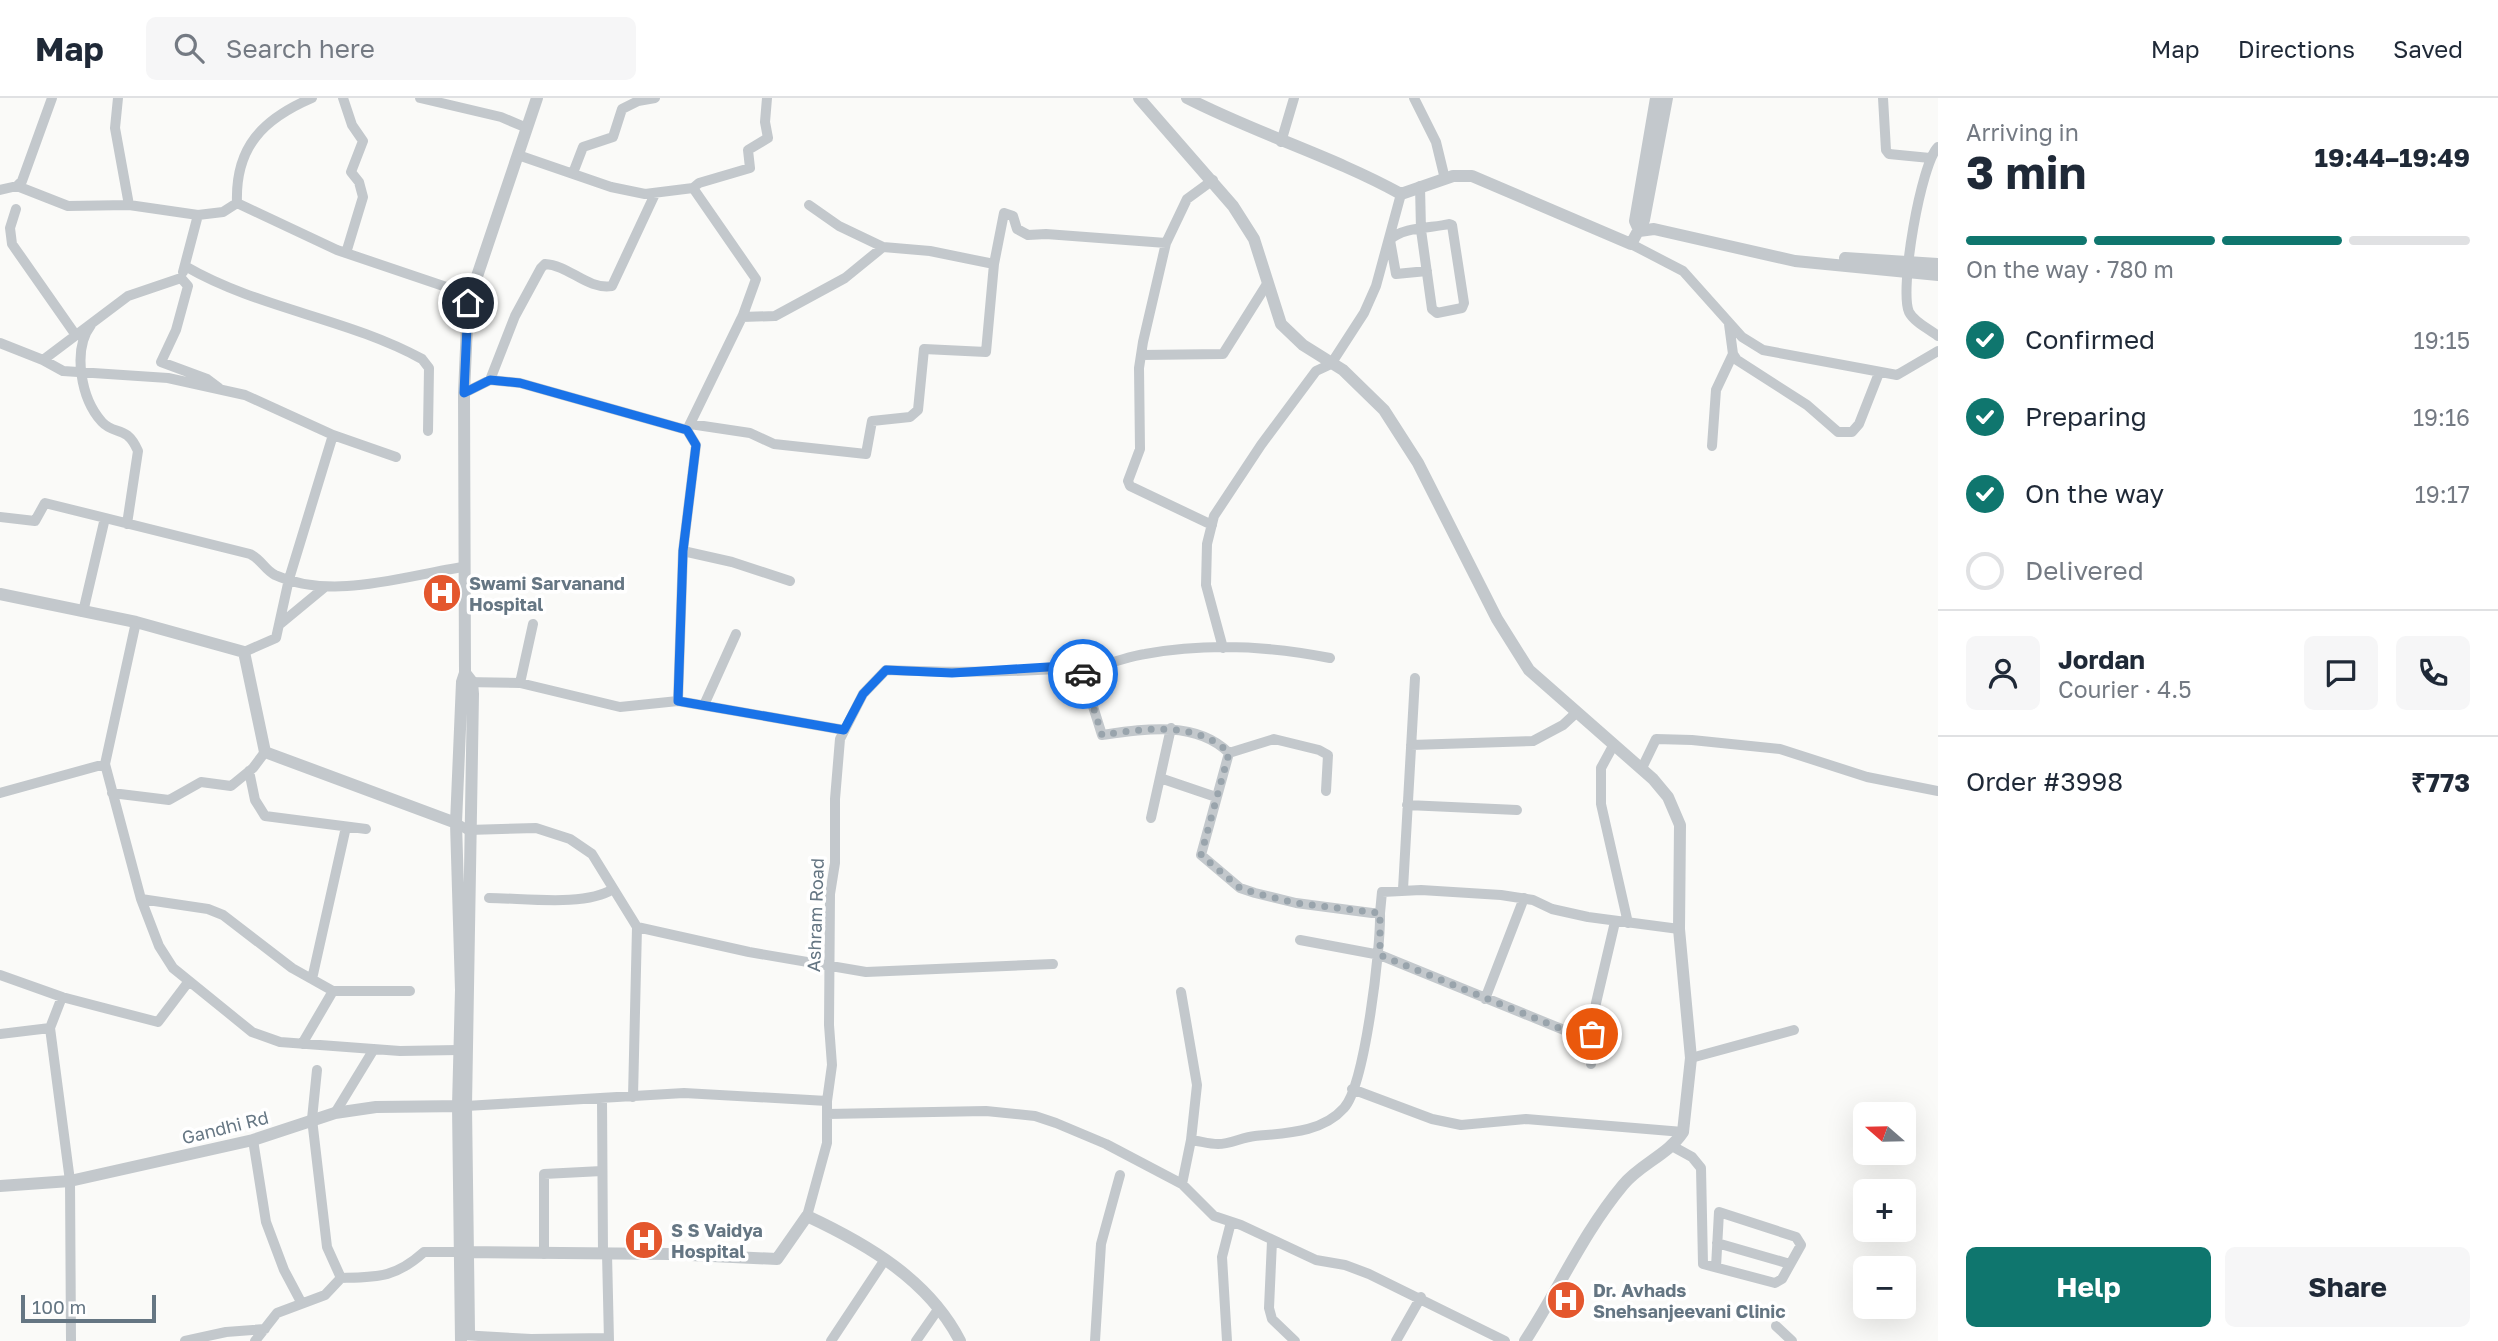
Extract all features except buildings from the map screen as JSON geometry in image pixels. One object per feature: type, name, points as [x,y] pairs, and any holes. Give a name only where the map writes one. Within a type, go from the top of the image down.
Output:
[{"type":"street","points":[[17,186],[29,165],[51,98]]},
{"type":"street","points":[[118,98],[115,128],[129,205]]},
{"type":"street","points":[[237,204],[236,183],[243,157],[264,125],[276,115],[312,98]]},
{"type":"street","points":[[343,98],[352,125],[363,141],[351,172],[359,182],[363,197],[346,253]]},
{"type":"street","points":[[420,98],[501,117],[527,128]]},
{"type":"street","points":[[462,1106],[470,984],[467,679],[463,567],[464,393],[470,295],[537,98]]},
{"type":"street","points":[[573,173],[583,147],[613,136],[622,109],[638,99],[655,98]]},
{"type":"street","points":[[518,155],[611,187],[645,194],[693,188],[699,183],[750,168],[748,150],[768,138],[765,122],[767,98]]},
{"type":"street","points":[[1139,98],[1213,180],[1254,239],[1281,324],[1303,345],[1363,386],[1384,410],[1418,463],[1513,648],[1529,670],[1613,746],[1642,768],[1668,797],[1680,825],[1679,929],[1691,1058],[1683,1132],[1672,1146],[1647,1161],[1625,1183],[1592,1224],[1525,1341]]},
{"type":"street","points":[[1187,98],[1281,142],[1355,170],[1401,194]]},
{"type":"street","points":[[1281,142],[1294,98]]},
{"type":"street","points":[[1414,98],[1436,142],[1445,179]]},
{"type":"street","points":[[1639,231],[1635,220],[1656,98]]},
{"type":"street","points":[[1632,244],[1644,220],[1667,98]]},
{"type":"street","points":[[1883,98],[1886,150],[1889,154],[1930,158]]},
{"type":"street","points":[[1938,147],[1930,158],[1909,267],[1909,311],[1938,336]]},
{"type":"street","points":[[1401,194],[1445,179],[1472,176],[1496,183],[1530,202],[1632,244],[1683,271],[1742,337],[1763,350],[1897,375],[1938,351]]},
{"type":"street","points":[[1212,525],[1128,484],[1140,449],[1141,355],[1166,243],[1187,199],[1213,180]]},
{"type":"street","points":[[0,190],[17,186],[68,206],[129,205],[198,215],[223,212],[237,204]]},
{"type":"street","points":[[1420,186],[1421,230],[1434,312],[1462,309],[1464,303],[1453,227],[1449,224],[1421,230],[1396,234],[1390,240],[1394,272],[1398,275],[1427,271]]},
{"type":"street","points":[[678,701],[683,551],[696,445],[689,427],[742,317],[756,279],[693,188]]},
{"type":"street","points":[[490,380],[515,316],[541,268],[545,264],[555,265],[597,286],[612,286],[656,194]]},
{"type":"street","points":[[1223,648],[1206,584],[1207,544],[1214,516],[1261,445],[1316,371],[1331,364],[1371,299],[1401,194]]},
{"type":"street","points":[[237,204],[346,253],[470,295]]},
{"type":"street","points":[[809,205],[839,226],[883,247],[930,251],[994,264]]},
{"type":"street","points":[[16,209],[10,228],[12,244],[75,334]]},
{"type":"street","points":[[464,393],[490,380],[541,388],[689,427],[750,433],[774,444],[866,454],[872,421],[910,416],[918,410],[924,349],[986,352],[994,264],[1002,219],[1009,212],[1017,229],[1028,235],[1166,243]]},
{"type":"street","points":[[181,278],[198,215]]},
{"type":"street","points":[[1639,231],[1654,229],[1789,257],[1909,267],[1938,264]]},
{"type":"street","points":[[742,317],[775,316],[845,278],[883,247]]},
{"type":"street","points":[[185,266],[225,286],[317,316],[422,359],[429,368],[428,431]]},
{"type":"street","points":[[1909,267],[1938,275]]},
{"type":"street","points":[[43,360],[128,296],[181,278]]},
{"type":"street","points":[[181,278],[188,286],[176,330],[161,362],[207,379],[221,390]]},
{"type":"street","points":[[1141,355],[1223,354],[1267,284]]},
{"type":"street","points":[[94,320],[84,341],[80,374],[100,420],[127,433],[138,451],[127,524]]},
{"type":"street","points":[[1712,446],[1716,390],[1733,354],[1729,322]]},
{"type":"street","points":[[0,343],[63,371],[80,374],[117,372],[168,378],[244,395],[333,435],[396,457]]},
{"type":"street","points":[[1733,354],[1744,366],[1807,405],[1845,434],[1852,432],[1859,424],[1879,373]]},
{"type":"street","points":[[0,594],[136,622],[244,652],[276,638],[289,579],[333,435]]},
{"type":"street","points":[[0,517],[35,521],[45,503],[250,554],[263,562],[275,575],[325,587],[463,567]]},
{"type":"street","points":[[83,612],[105,518]]},
{"type":"street","points":[[683,551],[732,562],[790,581]]},
{"type":"street","points":[[278,625],[325,587]]},
{"type":"street","points":[[136,622],[104,764],[141,899],[165,957],[173,968],[253,1032],[280,1042],[374,1049],[458,1050]]},
{"type":"street","points":[[520,683],[533,624]]},
{"type":"street","points":[[704,705],[736,634]]},
{"type":"street","points":[[1229,753],[1220,745],[1171,728],[1102,735],[1080,665],[1099,665],[1165,651],[1223,648],[1296,651],[1330,658]]},
{"type":"street","points":[[244,652],[265,752]]},
{"type":"street","name":"Ashram Road","points":[[807,1216],[827,1143],[827,1101],[832,1065],[830,963],[837,762],[844,730],[863,694],[886,670],[952,673],[1080,665]]},
{"type":"street","points":[[1403,889],[1415,678]]},
{"type":"street","points":[[467,679],[520,683],[620,707],[678,701],[844,730]]},
{"type":"street","points":[[467,679],[456,823],[465,1338],[609,1339],[602,1099]]},
{"type":"street","points":[[1411,745],[1533,741],[1563,724],[1577,712]]},
{"type":"street","points":[[1151,818],[1171,728]]},
{"type":"street","points":[[1229,753],[1274,739],[1319,750],[1328,755],[1326,791]]},
{"type":"street","points":[[1642,768],[1656,739],[1692,740],[1780,749],[1867,777],[1938,791]]},
{"type":"street","points":[[1613,746],[1601,768],[1601,804],[1628,923]]},
{"type":"street","points":[[112,793],[169,800],[201,782],[231,786],[249,771],[265,752]]},
{"type":"street","points":[[265,752],[456,823],[468,830],[536,828],[570,839],[592,854],[637,927],[633,1097]]},
{"type":"street","points":[[1229,753],[1201,855],[1240,888],[1288,901],[1380,913]]},
{"type":"street","points":[[0,793],[104,764]]},
{"type":"street","points":[[249,771],[255,800],[265,816],[366,829]]},
{"type":"street","points":[[1160,778],[1216,797]]},
{"type":"street","points":[[1407,804],[1517,810]]},
{"type":"street","points":[[312,979],[346,827]]},
{"type":"street","points":[[489,898],[565,899],[603,895],[613,889]]},
{"type":"street","points":[[1191,1140],[1220,1144],[1253,1136],[1281,1136],[1323,1124],[1346,1106],[1376,988],[1382,892],[1403,889],[1524,898],[1552,909],[1615,922],[1679,929]]},
{"type":"street","points":[[1485,999],[1524,898]]},
{"type":"street","points":[[141,899],[208,909],[223,915],[292,968],[333,991],[410,991]]},
{"type":"street","points":[[1591,1063],[1596,1003],[1615,922]]},
{"type":"street","points":[[637,927],[749,952],[830,963],[866,972],[1053,964]]},
{"type":"street","points":[[1300,940],[1380,955],[1591,1041]]},
{"type":"street","points":[[0,975],[62,997],[158,1022],[189,981]]},
{"type":"street","points":[[302,1044],[333,991]]},
{"type":"street","points":[[1181,992],[1196,1073],[1191,1140],[1182,1184]]},
{"type":"street","points":[[62,997],[50,1028],[70,1181],[71,1341]]},
{"type":"street","points":[[0,1034],[50,1028]]},
{"type":"street","points":[[1691,1058],[1794,1030]]},
{"type":"street","points":[[335,1113],[374,1049]]},
{"type":"street","points":[[317,1070],[312,1119],[327,1247],[341,1278]]},
{"type":"street","points":[[1352,1090],[1432,1119],[1461,1125],[1525,1119],[1683,1132]]},
{"type":"street","points":[[462,1106],[684,1093],[827,1101]]},
{"type":"street","name":"Gandhi Rd","points":[[0,1186],[70,1181],[253,1140],[335,1113],[376,1107],[462,1106]]},
{"type":"street","points":[[827,1114],[962,1110],[1035,1116],[1106,1144],[1182,1184],[1214,1216],[1316,1260],[1345,1265],[1421,1297],[1506,1341]]},
{"type":"street","points":[[253,1140],[266,1222],[284,1270],[301,1302]]},
{"type":"street","points":[[1672,1146],[1692,1157],[1701,1168],[1703,1264],[1775,1283],[1782,1279],[1801,1245],[1796,1237],[1719,1212],[1716,1267]]},
{"type":"street","points":[[544,1254],[544,1174],[603,1171]]},
{"type":"street","points":[[1095,1341],[1101,1244],[1120,1175]]},
{"type":"street","points":[[255,1341],[278,1312],[325,1295],[341,1278],[383,1277],[406,1269],[424,1252],[605,1253],[777,1259],[807,1216],[847,1235],[923,1287],[960,1341]]},
{"type":"street","points":[[1227,1341],[1222,1257],[1231,1222]]},
{"type":"street","points":[[1272,1241],[1269,1308],[1272,1319],[1295,1341]]},
{"type":"street","points":[[1717,1243],[1790,1264]]},
{"type":"street","points":[[831,1341],[884,1261]]},
{"type":"street","points":[[1396,1341],[1421,1297]]},
{"type":"street","points":[[916,1341],[939,1308]]},
{"type":"street","points":[[1776,1326],[1792,1341]]},
{"type":"street","points":[[185,1341],[226,1332],[265,1329]]},
{"type":"way so far","points":[[1083,674],[1102,735],[1171,728],[1220,745],[1229,753],[1201,855],[1240,888],[1296,903],[1380,913],[1380,955],[1591,1041],[1592,1034]]},
{"type":"place","name":"Swami Sarvanand Hospital","points":[[442,593]]},
{"type":"place","name":"S S Vaidya Hospital","points":[[644,1240]]},
{"type":"place","name":"Dr. Avhads Snehsanjeevani Clinic","points":[[1566,1300]]},
{"type":"route","points":[[468,303],[464,393],[490,380],[520,383],[687,430],[693,437],[696,458],[683,551],[678,701],[844,730],[863,694],[886,670],[952,673],[1080,665],[1083,674]]}]
